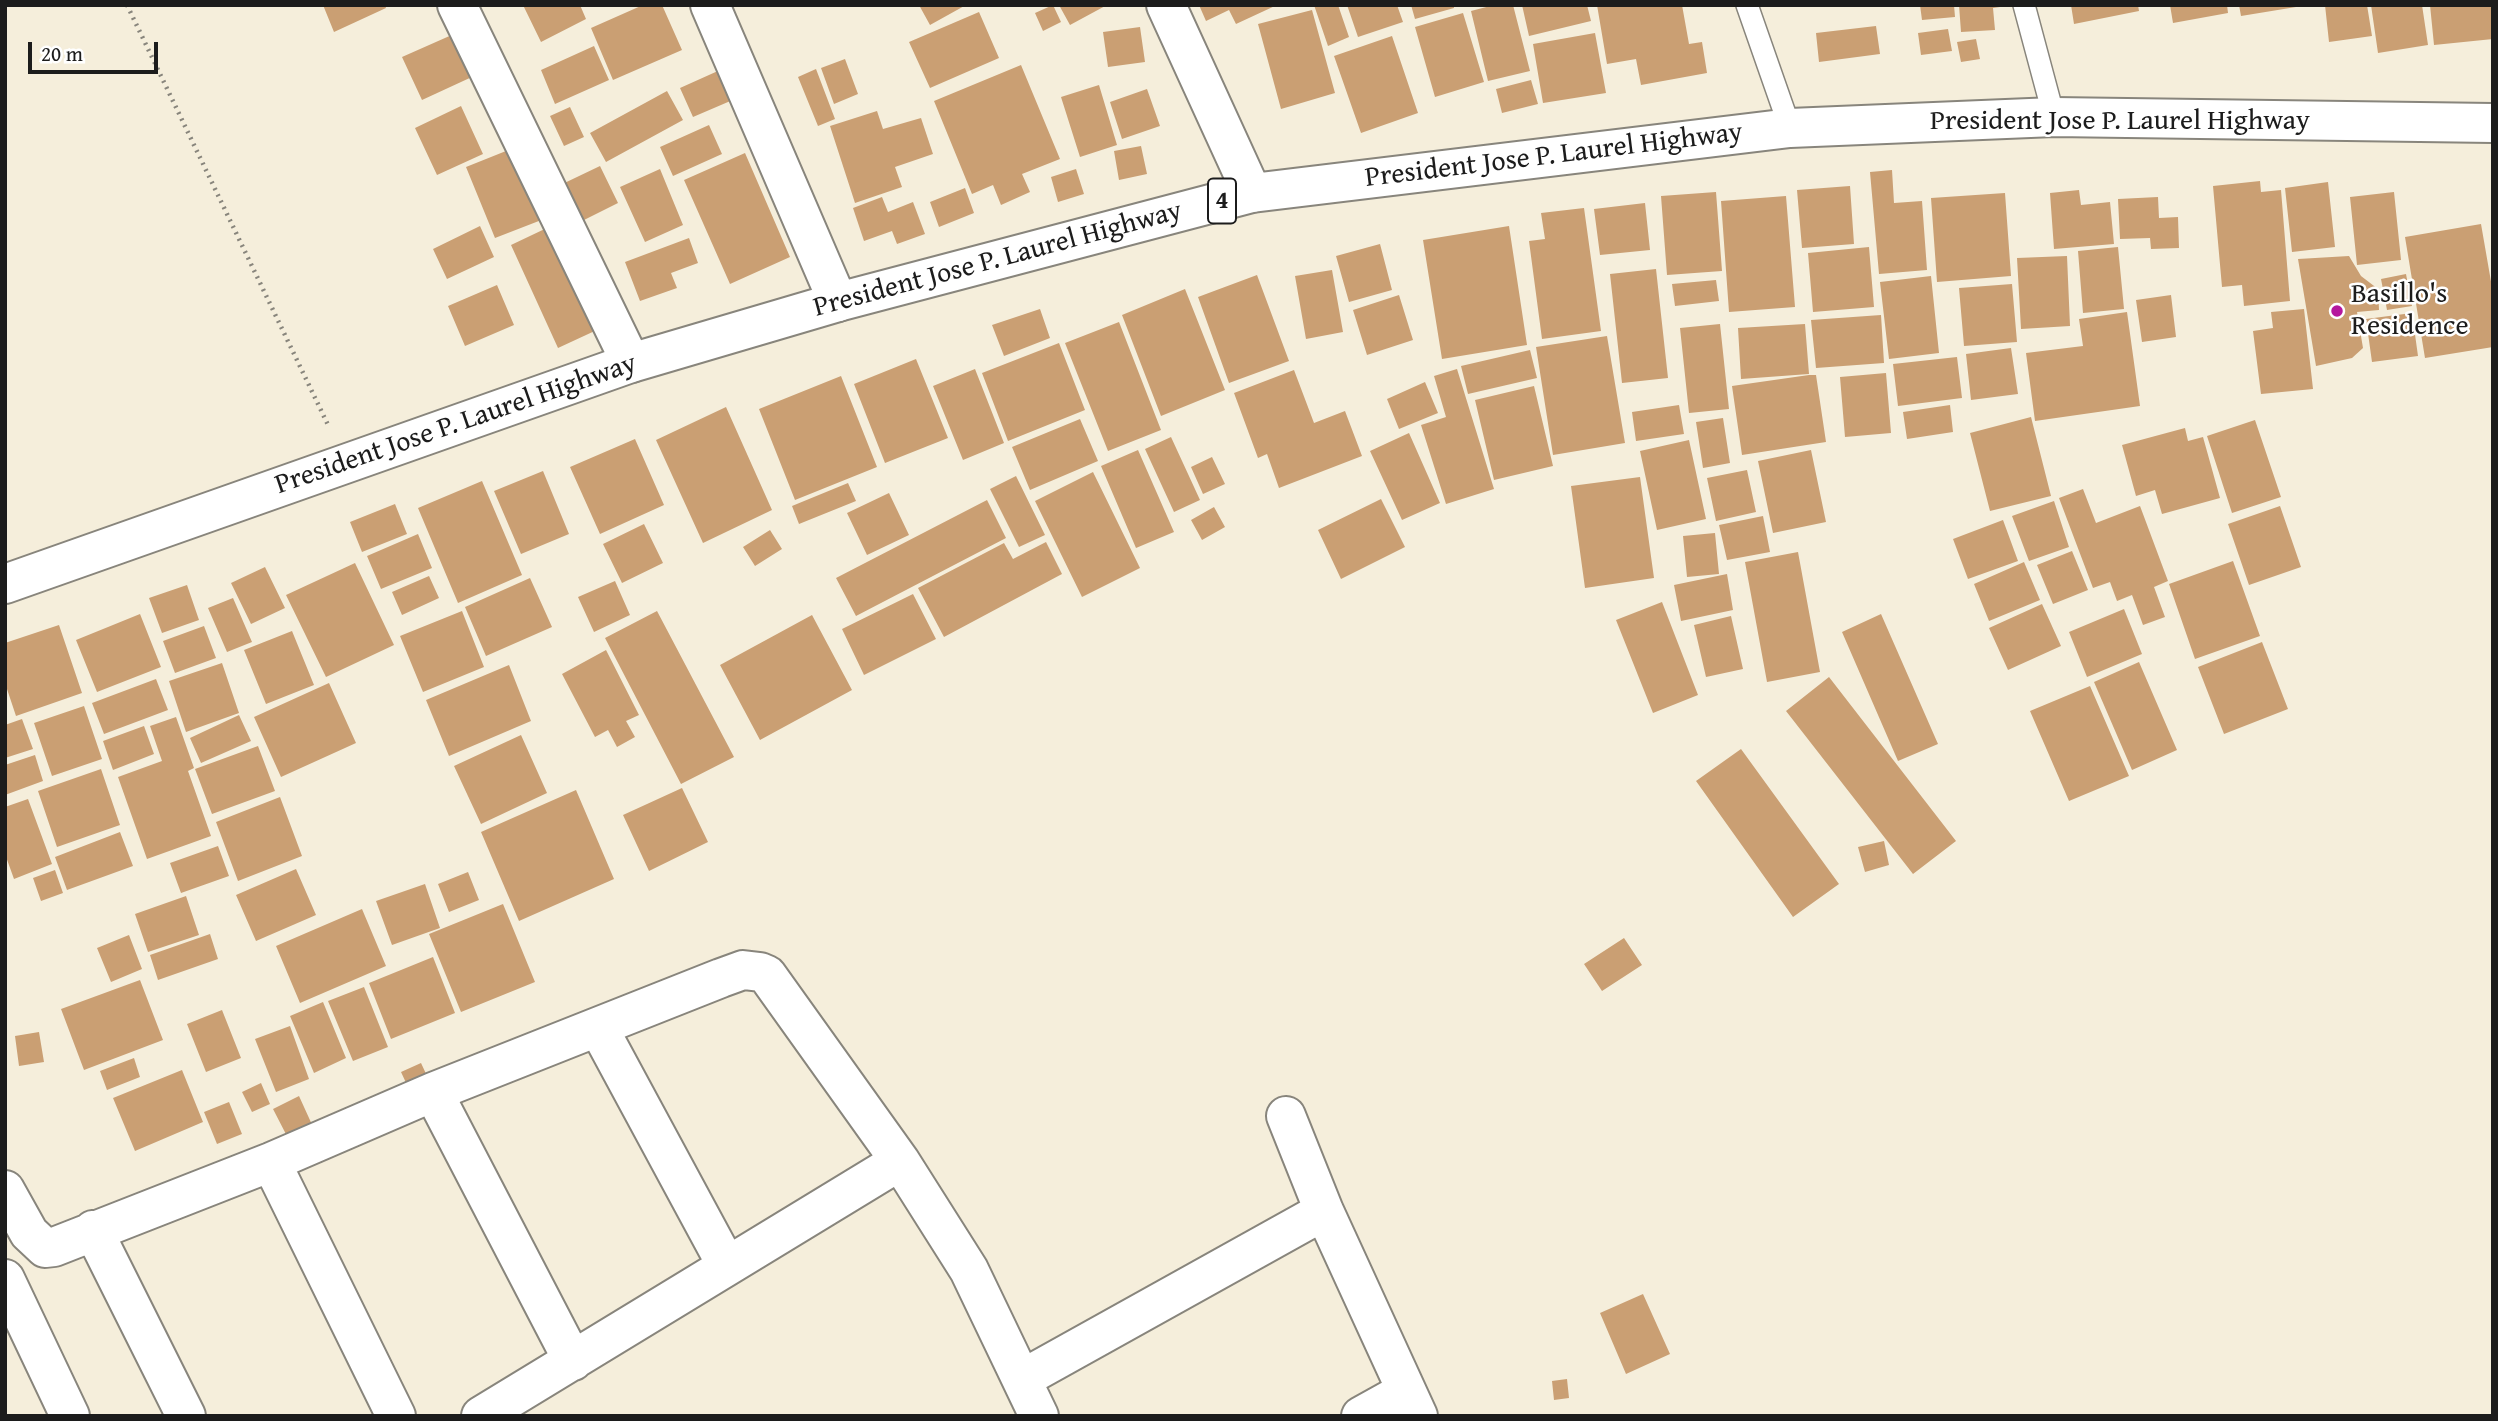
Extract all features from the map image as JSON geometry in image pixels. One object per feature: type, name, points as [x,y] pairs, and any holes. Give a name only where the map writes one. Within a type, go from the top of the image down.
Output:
[{"type":"main road","points":[[457,5],[631,363]]},
{"type":"main road","points":[[710,5],[838,302]]},
{"type":"main road","points":[[1166,5],[1252,193]]},
{"type":"main road","name":"President Jose P. Laurel Highway","points":[[5,584],[631,363],[838,302],[1252,193],[1790,128],[2054,117],[2493,123]]},
{"type":"main road","points":[[5,1189],[29,1233],[45,1248],[54,1247],[271,1162],[433,1092],[734,973],[760,972],[767,975],[900,1161],[970,1270],[1039,1416]]},
{"type":"main road","points":[[598,1027],[727,1266]]},
{"type":"main road","points":[[433,1092],[573,1360]]},
{"type":"main road","points":[[1286,1116],[1324,1211],[1412,1403],[1361,1416]]},
{"type":"main road","points":[[481,1416],[900,1161]]},
{"type":"main road","points":[[271,1162],[396,1416]]},
{"type":"main road","points":[[1022,1379],[1324,1211]]},
{"type":"main road","points":[[93,1230],[186,1416]]},
{"type":"main road","points":[[5,1279],[70,1416]]},
{"type":"lane","points":[[1747,5],[1790,128]]},
{"type":"lane","points":[[2024,5],[2054,117]]},
{"type":"path","points":[[127,5],[347,463]]},
{"type":"building","points":[[323,5],[385,5],[386,8],[334,32]]},
{"type":"building","points":[[523,5],[580,5],[586,19],[541,42]]},
{"type":"building","points":[[643,5],[662,5],[682,50],[613,80],[591,28]]},
{"type":"building","points":[[919,5],[966,5],[930,25]]},
{"type":"building","points":[[1053,5],[1061,22],[1043,31],[1035,13]]},
{"type":"building","points":[[1059,5],[1107,5],[1070,25]]},
{"type":"building","points":[[1199,5],[1277,5],[1236,24],[1229,10],[1206,21]]},
{"type":"building","points":[[1314,5],[1338,5],[1349,37],[1328,46]]},
{"type":"building","points":[[1347,5],[1397,5],[1403,22],[1358,37]]},
{"type":"building","points":[[1411,5],[1454,5],[1454,8],[1415,19]]},
{"type":"building","points":[[1494,5],[1513,5],[1530,71],[1488,81],[1471,11]]},
{"type":"building","points":[[1522,5],[1587,5],[1591,21],[1529,36]]},
{"type":"building","points":[[1597,5],[1682,5],[1689,44],[1702,42],[1707,73],[1641,85],[1636,59],[1607,64]]},
{"type":"building","points":[[1920,5],[1954,5],[1955,17],[1922,20]]},
{"type":"building","points":[[1959,5],[1999,5],[2000,7],[1993,8],[1995,30],[1961,32]]},
{"type":"building","points":[[2071,5],[2138,5],[2139,11],[2074,24]]},
{"type":"building","points":[[2170,5],[2227,5],[2228,13],[2173,23]]},
{"type":"building","points":[[2239,5],[2296,5],[2296,7],[2241,16]]},
{"type":"building","points":[[2325,5],[2367,5],[2372,36],[2329,42]]},
{"type":"building","points":[[2371,5],[2422,5],[2428,45],[2378,53]]},
{"type":"building","points":[[2430,5],[2493,5],[2493,39],[2434,45]]},
{"type":"building","points":[[1312,10],[1335,93],[1281,109],[1258,24]]},
{"type":"building","points":[[979,12],[999,58],[930,88],[909,42]]},
{"type":"building","points":[[1463,13],[1484,82],[1435,97],[1415,27]]},
{"type":"building","points":[[1876,26],[1880,54],[1819,62],[1816,33]]},
{"type":"building","points":[[1140,27],[1145,62],[1108,67],[1103,32]]},
{"type":"building","points":[[1948,29],[1952,51],[1921,55],[1918,33]]},
{"type":"building","points":[[1595,33],[1606,93],[1543,103],[1533,44]]},
{"type":"building","points":[[454,34],[474,76],[422,100],[402,57]]},
{"type":"building","points":[[1392,36],[1418,113],[1361,133],[1334,56]]},
{"type":"building","points":[[1976,39],[1980,59],[1961,62],[1957,42]]},
{"type":"building","points":[[594,46],[609,80],[555,104],[541,70]]},
{"type":"building","points":[[845,59],[858,94],[834,104],[821,68]]},
{"type":"building","points":[[1021,65],[1060,159],[1022,174],[1030,192],[1001,205],[993,185],[972,194],[934,101]]},
{"type":"building","points":[[729,66],[742,96],[693,117],[680,88]]},
{"type":"building","points":[[816,69],[835,119],[818,126],[798,77]]},
{"type":"building","points":[[1531,80],[1538,104],[1502,113],[1496,89]]},
{"type":"building","points":[[1099,85],[1117,145],[1080,157],[1061,97]]},
{"type":"building","points":[[1147,89],[1160,126],[1122,139],[1110,102]]},
{"type":"building","points":[[667,91],[683,120],[606,162],[590,133]]},
{"type":"building","points":[[461,106],[483,154],[437,175],[415,128]]},
{"type":"building","points":[[570,107],[584,137],[564,146],[550,116]]},
{"type":"building","points":[[877,111],[883,129],[921,118],[933,154],[895,167],[902,187],[855,203],[830,126]]},
{"type":"building","points":[[709,125],[722,154],[673,176],[660,147]]},
{"type":"building","points":[[1141,146],[1147,174],[1119,180],[1114,151]]},
{"type":"building","points":[[516,147],[544,219],[495,238],[466,167]]},
{"type":"building","points":[[745,153],[790,257],[730,284],[684,180]]},
{"type":"building","points":[[600,166],[618,203],[572,226],[554,188]]},
{"type":"building","points":[[660,169],[683,225],[645,242],[620,187]]},
{"type":"building","points":[[1076,169],[1084,194],[1058,202],[1051,177]]},
{"type":"building","points":[[1892,170],[1894,203],[1922,201],[1927,270],[1879,274],[1870,172]]},
{"type":"building","points":[[2260,181],[2261,192],[2281,190],[2290,301],[2244,306],[2242,285],[2222,287],[2213,186]]},
{"type":"building","points":[[2328,182],[2335,247],[2292,252],[2285,188]]},
{"type":"building","points":[[1850,186],[1854,244],[1802,248],[1797,190]]},
{"type":"building","points":[[965,188],[974,213],[939,227],[930,202]]},
{"type":"building","points":[[2079,190],[2081,205],[2110,202],[2114,244],[2054,249],[2050,193]]},
{"type":"building","points":[[1716,192],[1722,271],[1667,275],[1661,196]]},
{"type":"building","points":[[2394,192],[2401,260],[2357,265],[2350,197]]},
{"type":"building","points":[[2005,193],[2011,276],[1937,282],[1931,198]]},
{"type":"building","points":[[1786,196],[1795,307],[1729,312],[1721,201]]},
{"type":"building","points":[[882,197],[888,212],[913,202],[925,234],[897,244],[892,231],[864,241],[853,208]]},
{"type":"building","points":[[2158,197],[2159,218],[2178,217],[2179,248],[2151,249],[2150,238],[2120,239],[2118,199]]},
{"type":"building","points":[[1645,203],[1650,250],[1600,255],[1594,209]]},
{"type":"building","points":[[1584,208],[1601,331],[1542,339],[1529,241],[1545,239],[1541,213]]},
{"type":"building","points":[[2481,224],[2493,293],[2493,347],[2425,358],[2405,237]]},
{"type":"building","points":[[480,226],[494,257],[447,279],[433,249]]},
{"type":"building","points":[[551,226],[599,329],[558,348],[511,245]]},
{"type":"building","points":[[1509,226],[1527,345],[1442,359],[1423,240]]},
{"type":"building","points":[[689,238],[698,263],[671,273],[677,288],[640,301],[625,262]]},
{"type":"building","points":[[1380,244],[1392,290],[1349,302],[1336,256]]},
{"type":"building","points":[[1869,247],[1874,307],[1813,312],[1808,253]]},
{"type":"building","points":[[2118,247],[2124,309],[2083,313],[2078,251]]},
{"type":"building","points":[[2067,256],[2070,326],[2021,329],[2017,258]]},
{"type":"building","name":"Basillo's Residence","points":[[2349,256],[2361,276],[2378,289],[2379,310],[2357,312],[2363,348],[2352,358],[2316,366],[2298,259]]},
{"type":"building","points":[[1656,269],[1668,378],[1622,383],[1610,274]]},
{"type":"building","points":[[1332,270],[1343,332],[1306,339],[1295,276]]},
{"type":"building","points":[[2406,274],[2412,306],[2387,310],[2381,279]]},
{"type":"building","points":[[1257,275],[1289,361],[1229,383],[1198,297]]},
{"type":"building","points":[[1931,276],[1939,353],[1889,359],[1880,282]]},
{"type":"building","points":[[1716,280],[1719,301],[1675,306],[1672,284]]},
{"type":"building","points":[[2012,284],[2017,342],[1964,346],[1959,288]]},
{"type":"building","points":[[497,285],[514,325],[465,346],[448,306]]},
{"type":"building","points":[[1185,289],[1225,390],[1161,416],[1122,315]]},
{"type":"building","points":[[1399,295],[1413,340],[1367,355],[1353,310]]},
{"type":"building","points":[[2171,295],[2176,337],[2142,342],[2136,300]]},
{"type":"building","points":[[1040,309],[1050,338],[1004,356],[992,325]]},
{"type":"building","points":[[2304,309],[2313,389],[2261,394],[2253,331],[2273,328],[2271,312]]},
{"type":"building","points":[[2127,312],[2140,406],[2035,421],[2026,353],[2083,346],[2079,319]]},
{"type":"building","points":[[2412,313],[2418,356],[2372,362],[2366,319]]},
{"type":"building","points":[[1881,315],[1884,363],[1816,368],[1811,320]]},
{"type":"building","points":[[1119,322],[1161,430],[1108,451],[1065,343]]},
{"type":"building","points":[[1720,324],[1729,409],[1689,413],[1680,328]]},
{"type":"building","points":[[1805,324],[1809,374],[1741,379],[1738,328]]},
{"type":"building","points":[[1607,336],[1625,443],[1553,455],[1536,347]]},
{"type":"building","points":[[1059,343],[1085,410],[1008,441],[982,373]]},
{"type":"building","points":[[2011,348],[2018,394],[1971,400],[1966,354]]},
{"type":"building","points":[[1530,350],[1537,378],[1468,394],[1461,366]]},
{"type":"building","points":[[1957,357],[1962,398],[1898,406],[1893,364]]},
{"type":"building","points":[[916,359],[948,438],[885,463],[854,384]]},
{"type":"building","points":[[975,369],[1004,443],[963,460],[933,386]]},
{"type":"building","points":[[1457,369],[1494,489],[1446,504],[1421,425],[1446,417],[1434,376]]},
{"type":"building","points":[[1294,370],[1314,423],[1345,411],[1362,456],[1279,488],[1267,454],[1258,458],[1234,393]]},
{"type":"building","points":[[1886,373],[1891,433],[1845,437],[1840,377]]},
{"type":"building","points":[[1816,375],[1826,442],[1742,455],[1732,386]]},
{"type":"building","points":[[841,376],[877,467],[795,500],[759,409]]},
{"type":"building","points":[[1425,382],[1438,413],[1399,429],[1387,399]]},
{"type":"building","points":[[1534,386],[1553,466],[1494,480],[1475,400]]},
{"type":"building","points":[[1679,405],[1684,434],[1636,441],[1632,412]]},
{"type":"building","points":[[1950,405],[1953,432],[1907,439],[1903,412]]},
{"type":"building","points":[[726,407],[772,510],[703,543],[656,440]]},
{"type":"building","points":[[2031,417],[2051,496],[1990,511],[1970,433]]},
{"type":"building","points":[[1723,418],[1730,463],[1703,468],[1696,422]]},
{"type":"building","points":[[1080,419],[1098,461],[1030,490],[1012,447]]},
{"type":"building","points":[[2255,420],[2281,497],[2232,513],[2207,436]]},
{"type":"building","points":[[2185,428],[2188,441],[2203,437],[2220,498],[2162,514],[2155,490],[2136,496],[2122,445]]},
{"type":"building","points":[[1409,433],[1440,503],[1402,520],[1370,451]]},
{"type":"building","points":[[1171,437],[1200,500],[1174,512],[1145,449]]},
{"type":"building","points":[[635,439],[664,505],[600,534],[570,467]]},
{"type":"building","points":[[1689,440],[1706,519],[1657,530],[1640,451]]},
{"type":"building","points":[[1138,450],[1174,532],[1136,548],[1101,466]]},
{"type":"building","points":[[1811,450],[1826,522],[1773,533],[1758,461]]},
{"type":"building","points":[[1212,457],[1225,484],[1203,494],[1191,467]]},
{"type":"building","points":[[1747,470],[1756,512],[1716,521],[1707,478]]},
{"type":"building","points":[[543,471],[569,534],[521,554],[494,491]]},
{"type":"building","points":[[1093,472],[1140,568],[1082,597],[1035,501]]},
{"type":"building","points":[[1016,476],[1045,535],[1019,547],[990,489]]},
{"type":"building","points":[[1640,477],[1654,578],[1585,588],[1571,486]]},
{"type":"building","points":[[482,481],[522,575],[458,603],[418,508]]},
{"type":"building","points":[[848,483],[856,501],[799,524],[792,506]]},
{"type":"building","points":[[2083,489],[2096,523],[2140,506],[2168,581],[2154,587],[2165,617],[2143,625],[2132,595],[2117,601],[2110,582],[2093,588],[2059,498]]},
{"type":"building","points":[[889,493],[909,535],[867,555],[847,513]]},
{"type":"building","points":[[1381,499],[1405,547],[1341,579],[1318,530]]},
{"type":"building","points":[[987,500],[1006,538],[856,616],[836,578]]},
{"type":"building","points":[[2054,501],[2069,547],[2029,561],[2012,516]]},
{"type":"building","points":[[395,504],[407,534],[362,552],[350,522]]},
{"type":"building","points":[[2280,506],[2301,567],[2249,585],[2228,524]]},
{"type":"building","points":[[1214,507],[1225,527],[1202,540],[1191,520]]},
{"type":"building","points":[[1763,516],[1770,552],[1727,560],[1719,525]]},
{"type":"building","points":[[2003,520],[2018,561],[1968,579],[1953,539]]},
{"type":"building","points":[[644,524],[663,563],[622,583],[603,544]]},
{"type":"building","points":[[770,530],[782,549],[755,566],[743,547]]},
{"type":"building","points":[[1715,533],[1719,574],[1687,577],[1683,536]]},
{"type":"building","points":[[418,534],[432,568],[381,589],[367,556]]},
{"type":"building","points":[[1046,542],[1062,574],[944,637],[918,588],[1004,543],[1013,559]]},
{"type":"building","points":[[2072,551],[2088,590],[2053,604],[2037,565]]},
{"type":"building","points":[[1798,552],[1820,672],[1767,682],[1745,562]]},
{"type":"building","points":[[2233,561],[2260,636],[2195,659],[2169,584]]},
{"type":"building","points":[[2024,562],[2040,600],[1989,621],[1974,584]]},
{"type":"building","points":[[355,563],[394,645],[326,677],[286,595]]},
{"type":"building","points":[[265,567],[285,608],[251,624],[231,583]]},
{"type":"building","points":[[1727,574],[1733,610],[1681,621],[1674,585]]},
{"type":"building","points":[[429,576],[439,598],[402,615],[392,592]]},
{"type":"building","points":[[530,578],[552,627],[486,656],[465,607]]},
{"type":"building","points":[[615,581],[630,615],[594,632],[578,597]]},
{"type":"building","points":[[187,585],[199,620],[162,633],[149,598]]},
{"type":"building","points":[[913,594],[936,639],[864,675],[842,629]]},
{"type":"building","points":[[233,598],[252,642],[227,652],[208,608]]},
{"type":"building","points":[[1662,602],[1698,695],[1653,713],[1616,620]]},
{"type":"building","points":[[2042,604],[2061,646],[2008,670],[1989,628]]},
{"type":"building","points":[[2124,609],[2142,654],[2087,677],[2069,632]]},
{"type":"building","points":[[462,611],[484,667],[423,692],[400,636]]},
{"type":"building","points":[[657,611],[734,757],[681,784],[605,638]]},
{"type":"building","points":[[140,614],[161,667],[97,692],[76,640]]},
{"type":"building","points":[[1881,614],[1938,744],[1898,761],[1842,632]]},
{"type":"building","points":[[812,615],[852,690],[760,740],[720,665]]},
{"type":"building","points":[[1731,616],[1743,669],[1706,677],[1694,625]]},
{"type":"building","points":[[59,625],[82,693],[16,716],[5,683],[5,643]]},
{"type":"building","points":[[204,626],[216,658],[175,673],[163,641]]},
{"type":"building","points":[[292,631],[314,685],[266,704],[244,650]]},
{"type":"building","points":[[2262,642],[2288,709],[2224,734],[2198,667]]},
{"type":"building","points":[[606,650],[639,715],[626,721],[635,737],[617,747],[608,730],[595,737],[562,674]]},
{"type":"building","points":[[2139,662],[2177,750],[2132,770],[2094,682]]},
{"type":"building","points":[[222,663],[239,713],[186,732],[169,681]]},
{"type":"building","points":[[509,665],[531,721],[449,756],[426,700]]},
{"type":"building","points":[[1829,677],[1956,841],[1913,874],[1786,711]]},
{"type":"building","points":[[156,679],[168,710],[104,734],[92,703]]},
{"type":"building","points":[[329,683],[356,743],[281,777],[254,717]]},
{"type":"building","points":[[2090,686],[2129,776],[2069,801],[2030,711]]},
{"type":"building","points":[[84,706],[102,759],[52,776],[34,723]]},
{"type":"building","points":[[239,715],[251,741],[201,763],[190,738]]},
{"type":"building","points":[[176,717],[194,768],[188,771],[211,836],[147,859],[118,777],[162,761],[150,726]]},
{"type":"building","points":[[22,719],[33,749],[5,758],[5,725]]},
{"type":"building","points":[[144,726],[154,754],[113,770],[103,741]]},
{"type":"building","points":[[521,735],[547,793],[481,824],[454,766]]},
{"type":"building","points":[[258,746],[275,791],[212,814],[195,769]]},
{"type":"building","points":[[1741,749],[1839,884],[1793,917],[1696,781]]},
{"type":"building","points":[[35,755],[43,781],[5,795],[5,765]]},
{"type":"building","points":[[101,769],[120,825],[57,847],[38,791]]},
{"type":"building","points":[[682,788],[708,842],[649,871],[623,815]]},
{"type":"building","points":[[576,790],[614,879],[519,921],[481,832]]},
{"type":"building","points":[[280,797],[302,856],[238,881],[216,822]]},
{"type":"building","points":[[28,799],[52,864],[14,879],[5,854],[5,807]]},
{"type":"building","points":[[120,832],[133,866],[67,890],[55,857]]},
{"type":"building","points":[[1884,841],[1889,865],[1865,872],[1858,847]]},
{"type":"building","points":[[218,846],[229,876],[181,893],[170,863]]},
{"type":"building","points":[[296,869],[316,915],[256,941],[236,895]]},
{"type":"building","points":[[55,870],[63,893],[41,901],[33,878]]},
{"type":"building","points":[[468,872],[479,900],[449,912],[438,884]]},
{"type":"building","points":[[425,884],[440,928],[392,945],[376,901]]},
{"type":"building","points":[[186,896],[199,935],[148,952],[135,914]]},
{"type":"building","points":[[503,904],[535,982],[461,1012],[429,934]]},
{"type":"building","points":[[362,909],[386,966],[300,1003],[276,946]]},
{"type":"building","points":[[210,934],[218,959],[158,980],[150,955]]},
{"type":"building","points":[[129,935],[142,969],[111,982],[97,948]]},
{"type":"building","points":[[1624,938],[1642,965],[1602,991],[1584,964]]},
{"type":"building","points":[[433,957],[455,1013],[391,1039],[369,983]]},
{"type":"building","points":[[140,980],[163,1040],[84,1070],[61,1009]]},
{"type":"building","points":[[364,987],[388,1047],[353,1061],[328,1001]]},
{"type":"building","points":[[323,1002],[346,1058],[314,1073],[290,1016]]},
{"type":"building","points":[[222,1010],[241,1058],[206,1072],[187,1024]]},
{"type":"building","points":[[290,1026],[309,1079],[276,1092],[255,1039]]},
{"type":"building","points":[[39,1032],[44,1062],[19,1066],[15,1036]]},
{"type":"building","points":[[134,1058],[140,1077],[107,1090],[100,1071]]},
{"type":"building","points":[[421,1063],[428,1078],[408,1087],[401,1072]]},
{"type":"building","points":[[182,1070],[203,1122],[135,1151],[113,1098]]},
{"type":"building","points":[[261,1083],[270,1104],[252,1112],[242,1092]]},
{"type":"building","points":[[299,1096],[314,1129],[290,1142],[273,1109]]},
{"type":"building","points":[[229,1102],[242,1134],[217,1144],[204,1112]]},
{"type":"building","points":[[1643,1294],[1670,1354],[1626,1374],[1600,1313]]},
{"type":"building","points":[[1567,1379],[1569,1398],[1554,1400],[1552,1381]]},
{"type":"place","name":"Basillo's Residence","points":[[2337,311]]}]
